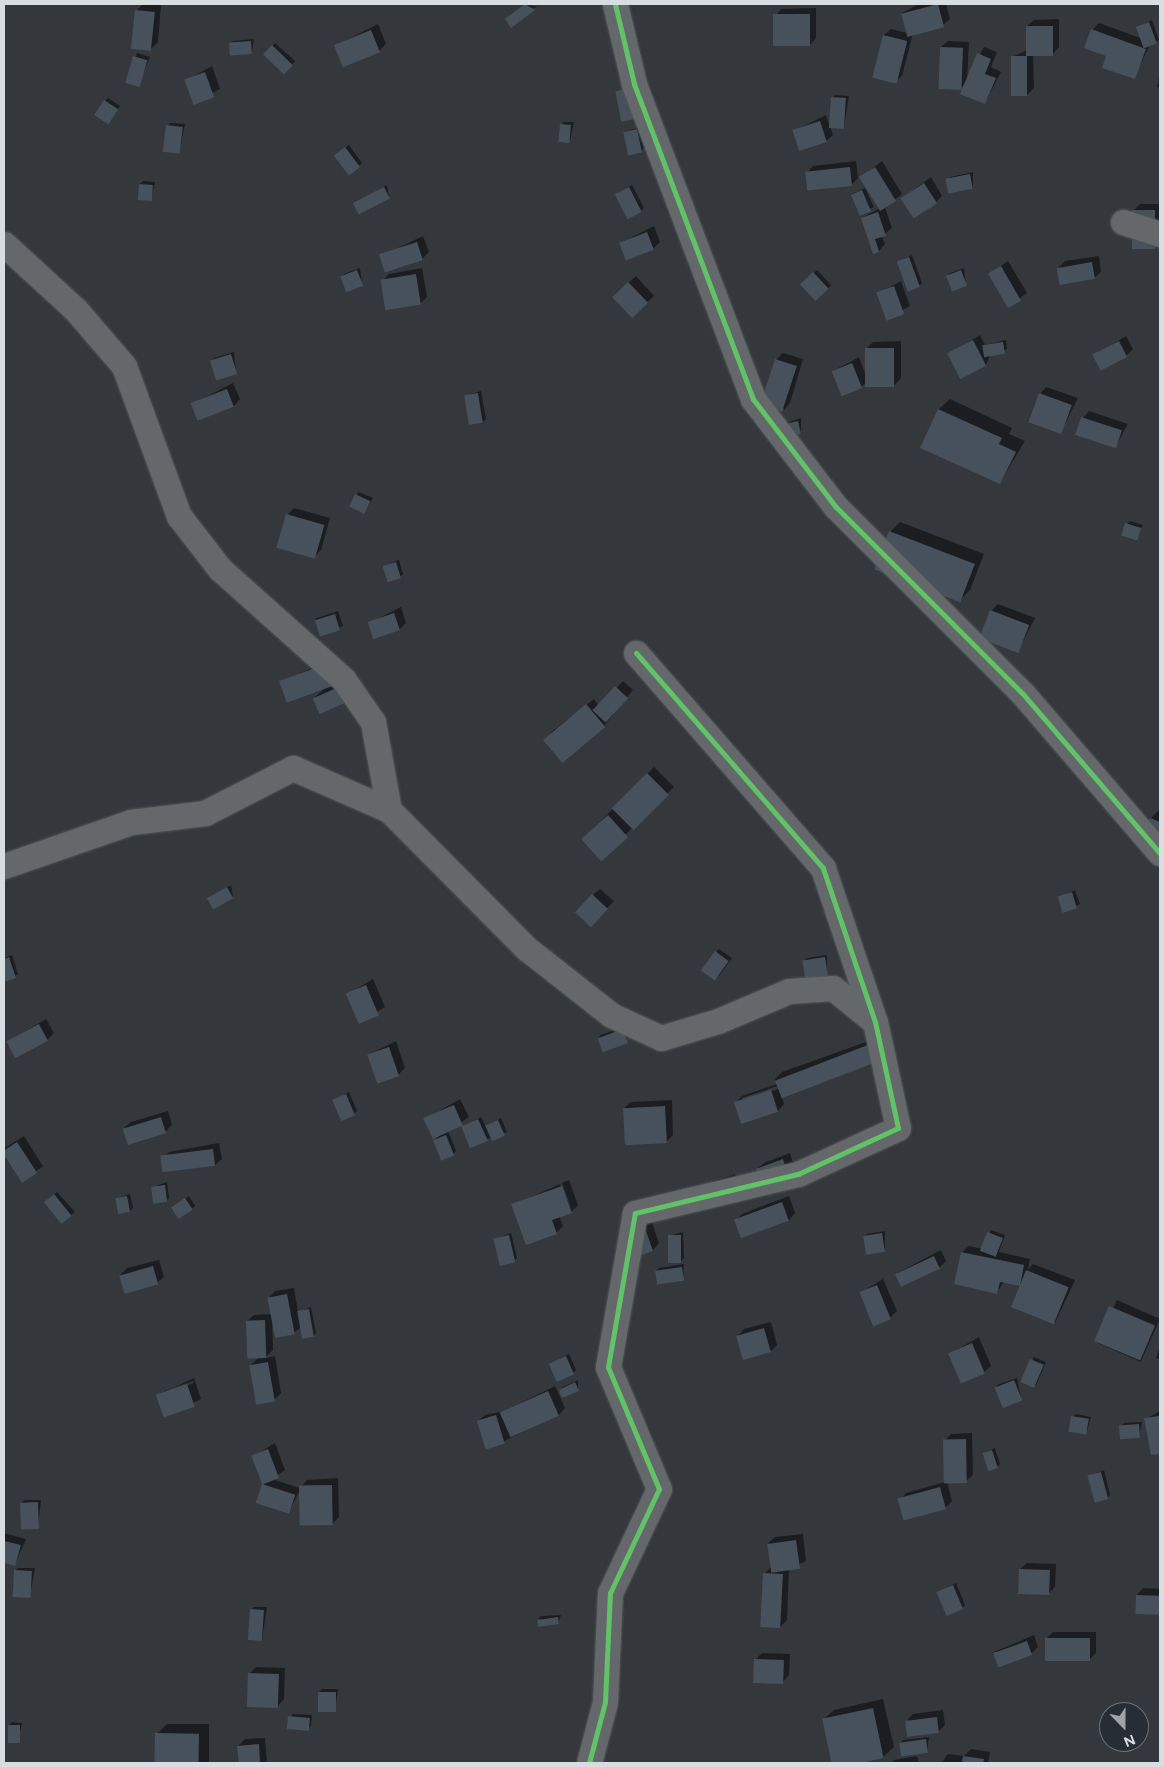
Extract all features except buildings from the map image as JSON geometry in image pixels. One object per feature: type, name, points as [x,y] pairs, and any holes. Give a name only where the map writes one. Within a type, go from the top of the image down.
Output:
[{"type":"street","points":[[615,4],[634,84],[753,399],[836,507],[1023,694],[1160,853]]},
{"type":"street","points":[[1123,222],[1160,234]]},
{"type":"street","points":[[4,244],[75,310],[124,366],[179,516],[220,569],[344,680],[368,715],[389,810]]},
{"type":"street","points":[[589,1763],[604,1702],[610,1592],[659,1490],[608,1367],[635,1213],[798,1174],[898,1128],[875,1022],[823,868],[636,653]]},
{"type":"street","points":[[4,866],[131,822],[205,813],[293,768],[389,810],[526,948],[611,1015],[660,1038],[718,1021],[789,990],[834,988],[875,1022]]},
{"type":"cycle path","points":[[615,4],[634,84],[753,399],[836,507],[1023,694],[1160,853]]},
{"type":"cycle path","points":[[589,1763],[605,1702],[610,1593],[659,1489],[608,1367],[635,1213],[798,1174],[898,1128],[875,1022],[823,868],[636,653]]}]
